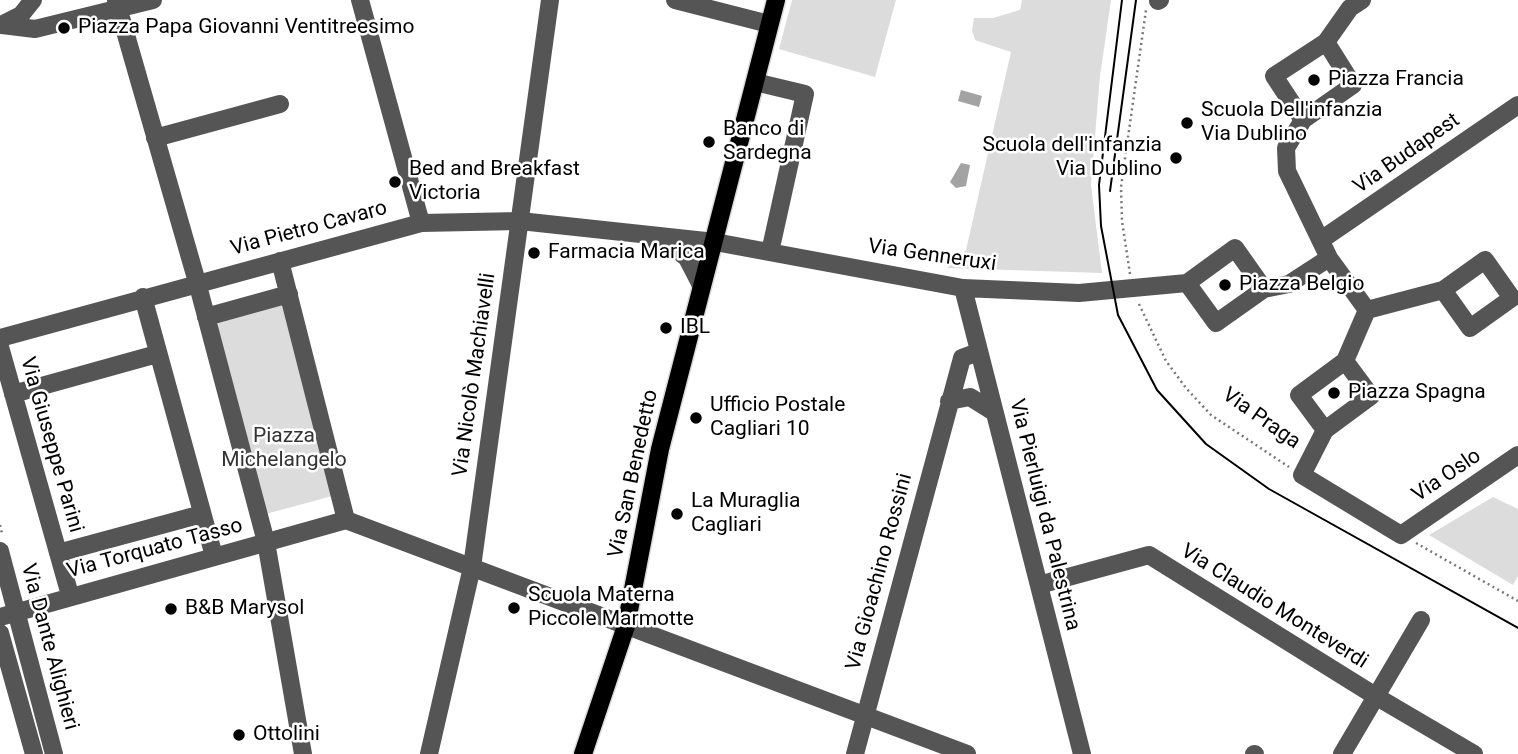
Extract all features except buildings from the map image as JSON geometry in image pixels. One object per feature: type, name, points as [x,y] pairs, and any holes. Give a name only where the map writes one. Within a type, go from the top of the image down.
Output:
[{"type":"main road","name":"Via San Benedetto","points":[[583,754],[626,625],[660,449],[776,0]]},
{"type":"street","points":[[1,25],[22,15],[33,0]]},
{"type":"street","points":[[1,25],[35,29],[117,4],[153,0]]},
{"type":"street","points":[[360,0],[421,223]]},
{"type":"street","name":"Via Nicolò Machiavelli","points":[[429,754],[472,567],[551,0]]},
{"type":"street","points":[[675,0],[769,24]]},
{"type":"street","points":[[1303,120],[1274,76],[1326,42],[1350,8],[1362,0]]},
{"type":"street","points":[[117,4],[197,282],[266,542],[303,754]]},
{"type":"street","points":[[1326,42],[1353,85],[1303,120],[1286,148],[1284,160],[1329,258],[1367,310]]},
{"type":"street","points":[[755,82],[805,94],[770,252]]},
{"type":"street","points":[[155,138],[280,104]]},
{"type":"street","name":"Via Budapest","points":[[1321,240],[1518,105]]},
{"type":"street","name":"Via Pietro Cavaro","points":[[0,338],[197,282],[421,223],[520,221],[715,242]]},
{"type":"street","name":"Via Pietro Cavaro","points":[[642,234],[652,244],[668,246],[687,258],[701,285]]},
{"type":"street","name":"Via Genneruxi","points":[[715,242],[963,288],[1079,293],[1187,283]]},
{"type":"street","points":[[1264,289],[1235,248],[1187,283],[1216,323],[1264,289],[1289,284],[1329,258]]},
{"type":"street","points":[[1367,310],[1443,290],[1485,260],[1515,297],[1470,328],[1443,290]]},
{"type":"street","points":[[280,261],[346,520]]},
{"type":"street","name":"Via Pierluigi da Palestrina","points":[[963,288],[1082,754]]},
{"type":"street","points":[[206,317],[289,294]]},
{"type":"street","points":[[143,297],[214,556]]},
{"type":"street","points":[[1325,430],[1299,395],[1345,361],[1367,310]]},
{"type":"street","name":"Via Giuseppe Parini","points":[[0,347],[70,596]]},
{"type":"street","name":"Via Gioachino Rossini","points":[[856,754],[962,358],[978,352]]},
{"type":"street","points":[[13,394],[157,354]]},
{"type":"street","points":[[1302,475],[1325,430],[1371,396],[1345,361]]},
{"type":"street","points":[[949,401],[970,397],[994,412]]},
{"type":"street","name":"Via Oslo","points":[[1401,535],[1518,455]]},
{"type":"street","name":"Via Praga","points":[[1302,475],[1401,535]]},
{"type":"street","points":[[58,553],[202,514]]},
{"type":"street","points":[[266,542],[346,520],[967,754]]},
{"type":"street","name":"Via Torquato Tasso","points":[[8,615],[266,542]]},
{"type":"street","name":"Via Dante Alighieri","points":[[0,551],[8,615],[54,754]]},
{"type":"street","name":"Via Claudio Monteverdi","points":[[1039,585],[1149,555],[1474,754]]},
{"type":"street","points":[[1342,754],[1421,620]]},
{"type":"street","name":"Via Dante Alighieri","points":[[0,633],[34,754]]},
{"type":"path","name":"Via Praga","points":[[1155,0],[1121,187],[1126,260],[1134,290],[1166,361],[1186,388],[1211,415],[1302,475]]},
{"type":"path","points":[[1401,535],[1518,601]]},
{"type":"green space","points":[[792,0],[896,0],[875,77],[779,49]]},
{"type":"green space","points":[[1022,0],[1111,0],[1100,76],[1091,185],[1102,273],[947,268],[966,250],[1011,52],[975,40],[972,30],[974,18],[993,18],[1020,10]]},
{"type":"green space","name":"Piazza Michelangelo","points":[[284,301],[336,495],[262,515],[211,320]]},
{"type":"green space","points":[[1493,497],[1518,509],[1518,576],[1513,585],[1429,535]]},
{"type":"shaded area","points":[[961,90],[982,96],[979,107],[958,101]]},
{"type":"shaded area","points":[[961,163],[970,165],[966,186],[956,188],[950,182]]},
{"type":"tram line","points":[[1122,0],[1099,185],[1101,226],[1118,315],[1157,390],[1206,444],[1269,489],[1518,628]]},
{"type":"tram line","points":[[1110,191],[1136,0]]},
{"type":"place","name":"Piazza Papa Giovanni Ventitreesimo","points":[[64,28]]},
{"type":"place","name":"Piazza Francia","points":[[1314,80]]},
{"type":"place","name":"Scuola Dell'infanzia Via Dublino","points":[[1187,123]]},
{"type":"place","name":"Banco di Sardegna","points":[[709,142]]},
{"type":"place","name":"Scuola dell'infanzia Via Dublino","points":[[1176,158]]},
{"type":"place","name":"Bed and Breakfast Victoria","points":[[395,182]]},
{"type":"place","name":"Farmacia Marica","points":[[534,253]]},
{"type":"place","name":"Piazza Belgio","points":[[1225,285]]},
{"type":"place","name":"IBL","points":[[666,328]]},
{"type":"place","name":"Piazza Spagna","points":[[1334,393]]},
{"type":"place","name":"Ufficio Postale Cagliari 10","points":[[696,418]]},
{"type":"place","name":"La Muraglia Cagliari","points":[[677,514]]},
{"type":"place","name":"Scuola Materna Piccole Marmotte","points":[[514,608]]},
{"type":"place","name":"B&B Marysol","points":[[171,609]]},
{"type":"place","name":"Ottolini","points":[[239,735]]}]
